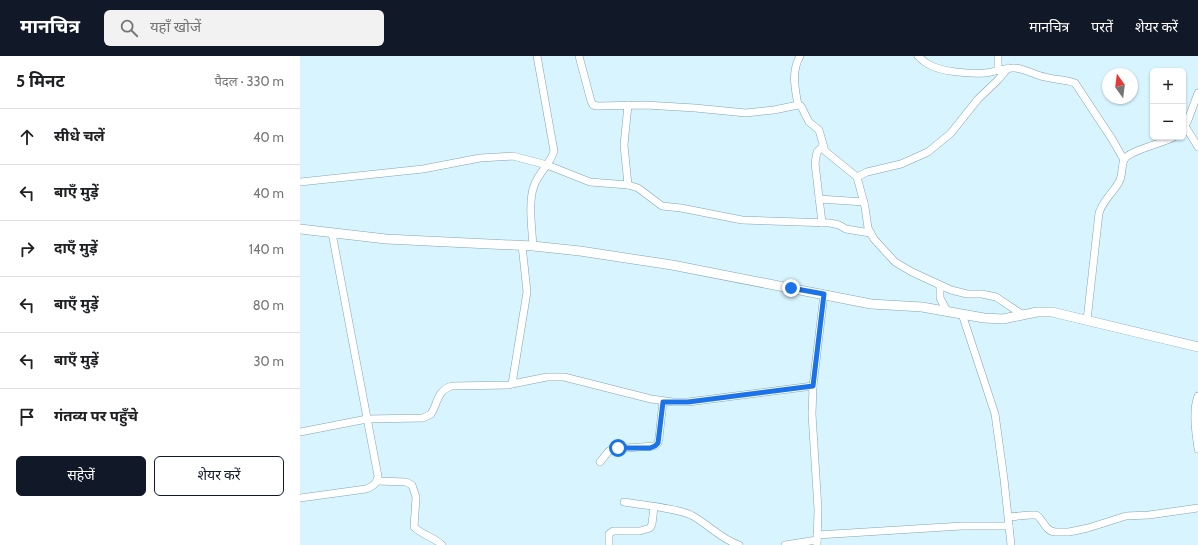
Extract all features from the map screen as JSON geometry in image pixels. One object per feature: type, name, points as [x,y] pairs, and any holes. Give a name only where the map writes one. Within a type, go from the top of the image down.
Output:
[{"type":"street","points":[[533,246],[532,194],[538,178],[552,159],[554,151],[537,56]]},
{"type":"street","points":[[579,56],[593,105],[695,108],[746,113],[774,110],[798,105]]},
{"type":"street","points":[[800,56],[795,67],[794,74],[798,105],[803,109],[809,122],[819,130],[825,151],[857,177],[870,233],[895,262],[912,272],[940,286],[967,294],[990,295],[1004,302],[1023,315]]},
{"type":"street","points":[[918,56],[933,67],[953,71],[984,73],[1008,68],[1021,69],[1047,78],[1069,80],[1075,83],[1124,160]]},
{"type":"street","points":[[998,56],[998,70]]},
{"type":"street","points":[[857,177],[868,172],[900,164],[928,152],[951,133],[978,99],[1008,68]]},
{"type":"street","points":[[1186,122],[1198,93]]},
{"type":"street","points":[[628,105],[624,145],[628,185]]},
{"type":"street","points":[[1186,130],[1198,147]]},
{"type":"street","points":[[1087,320],[1099,213],[1104,201],[1119,182],[1124,160],[1127,156],[1166,140]]},
{"type":"street","points":[[822,223],[815,163],[818,152],[823,146]]},
{"type":"street","points":[[300,182],[423,169],[496,156],[513,156],[547,165],[590,182],[628,185],[638,188],[662,206],[749,220],[835,224],[846,229],[870,233]]},
{"type":"street","points":[[819,199],[864,202]]},
{"type":"street","points":[[300,229],[386,239],[522,245],[588,252],[657,262],[871,304],[915,306],[974,317],[1003,319],[1037,312],[1052,312],[1198,347]]},
{"type":"street","points":[[300,498],[366,489],[373,486],[377,481],[378,476],[332,233]]},
{"type":"street","points":[[512,384],[527,292],[522,245]]},
{"type":"street","points":[[940,286],[940,298],[947,311]]},
{"type":"street","points":[[817,540],[817,496],[812,422],[813,386],[824,294]]},
{"type":"street","points":[[962,314],[995,414],[1009,517],[1011,545]]},
{"type":"street","points":[[300,432],[367,419],[417,419],[427,417],[433,411],[441,392],[447,387],[512,384],[547,377],[564,377],[663,402],[688,402],[813,386]]},
{"type":"street","points":[[1198,396],[1195,412],[1198,449]]},
{"type":"street","points":[[600,462],[612,449],[655,446],[658,443],[659,438],[663,402]]},
{"type":"street","points":[[377,481],[406,482],[412,485],[416,496],[414,527],[442,545]]},
{"type":"street","points":[[624,502],[681,511],[690,514],[724,538],[739,545]]},
{"type":"street","points":[[609,545],[609,534],[613,531],[640,531],[650,528],[652,524],[654,507]]},
{"type":"street","points":[[1009,517],[1036,515],[1051,531],[1069,532],[1088,528],[1126,516],[1149,515],[1198,508]]},
{"type":"street","points":[[784,545],[817,540],[962,526],[1009,526]]},
{"type":"route","points":[[618,448],[650,448],[658,443],[663,402],[688,402],[813,386],[824,294],[791,288]]}]
